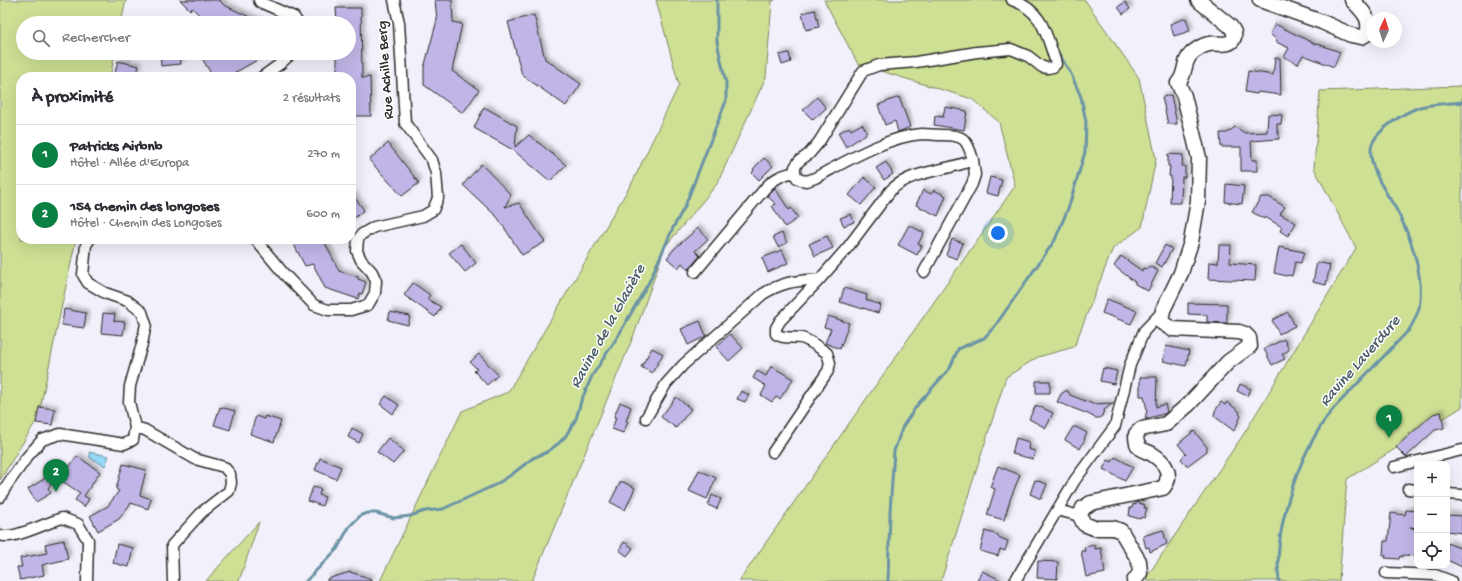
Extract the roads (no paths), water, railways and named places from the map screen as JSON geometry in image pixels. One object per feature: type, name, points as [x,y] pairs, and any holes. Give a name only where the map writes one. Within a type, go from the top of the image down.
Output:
[{"type":"main road","points":[[1134,581],[1140,573],[1139,561],[1121,531],[1113,528],[1094,528],[1084,524],[1080,516],[1083,508],[1091,503],[1162,488],[1166,483],[1168,474],[1166,468],[1162,462],[1153,455],[1140,448],[1136,442],[1136,434],[1141,429],[1166,424],[1189,404],[1228,362],[1250,346],[1249,338],[1245,334],[1239,332],[1172,329],[1161,322],[1164,310],[1180,273],[1191,242],[1198,201],[1199,158],[1184,96],[1178,83],[1182,79],[1186,59],[1198,48],[1209,44],[1227,44],[1234,36],[1234,31],[1230,26],[1198,0]]},
{"type":"main road","points":[[1260,0],[1322,22],[1351,35],[1362,37],[1367,34],[1370,26],[1368,19],[1352,0]]},
{"type":"street","points":[[259,0],[260,2],[292,16]]},
{"type":"street","name":"Rue Achille Berg","points":[[259,244],[284,274],[314,305],[328,310],[350,310],[368,305],[376,293],[376,281],[372,272],[357,251],[358,239],[366,231],[374,227],[394,221],[423,216],[433,210],[438,198],[436,172],[432,160],[405,123],[399,23],[394,0]]},
{"type":"street","points":[[924,272],[972,184],[975,175],[973,160],[964,139],[951,135],[921,134],[902,138],[858,155],[807,181],[797,178],[795,167],[799,161],[809,154],[819,142],[863,71],[879,65],[916,62],[978,52],[1011,49],[1028,56],[1042,67],[1054,67],[1056,60],[1046,31],[1036,14],[1020,2],[1012,0]]},
{"type":"street","points":[[269,72],[284,60]]},
{"type":"street","points":[[774,452],[828,371],[830,363],[827,353],[812,343],[795,337],[781,338],[776,334],[776,328],[780,321],[848,247],[897,184],[907,178],[921,173],[955,166],[973,160]]},
{"type":"street","points":[[695,272],[774,179],[782,175],[795,172]]},
{"type":"street","points":[[0,497],[27,457],[42,440],[60,434],[124,444],[133,440],[135,427],[129,402],[130,386],[146,324],[142,312],[137,308],[128,302],[105,293],[88,283],[83,275],[87,244]]},
{"type":"street","points":[[646,418],[666,384],[683,365],[764,294],[774,287],[788,282],[820,279]]},
{"type":"street","points":[[1015,581],[1075,480],[1115,426],[1130,366],[1144,331],[1164,310]]},
{"type":"street","points":[[135,427],[145,430],[195,459],[224,467],[230,474],[231,484],[229,491],[202,512],[172,546],[173,581]]},
{"type":"street","points":[[1394,467],[1462,450]]},
{"type":"street","points":[[1450,494],[1462,495]]},
{"type":"street","points":[[1057,510],[1080,516]]},
{"type":"street","points":[[0,535],[19,535],[48,522],[62,518],[78,524],[88,540],[87,581]]},
{"type":"street","points":[[1386,573],[1435,575],[1451,581]]},
{"type":"water","points":[[89,452],[109,456],[105,466],[90,458]]},
{"type":"waterway","name":"Ravine de la Glacière","points":[[306,581],[337,549],[349,527],[361,515],[376,513],[394,518],[410,516],[425,511],[443,509],[495,485],[533,458],[547,452],[565,437],[576,419],[581,401],[592,376],[618,336],[649,282],[673,228],[685,206],[726,101],[726,83],[717,42],[717,0]]},
{"type":"waterway","points":[[888,581],[894,451],[903,426],[918,404],[950,368],[958,349],[984,338],[995,326],[1055,240],[1069,206],[1085,152],[1086,122],[1081,97],[1071,74],[1056,49]]},
{"type":"waterway","name":"Ravine Laverdure","points":[[1279,581],[1278,560],[1280,537],[1285,514],[1300,467],[1310,445],[1334,408],[1409,330],[1419,308],[1420,283],[1415,256],[1401,218],[1382,187],[1372,164],[1371,149],[1373,143],[1383,130],[1406,113],[1420,107],[1430,105],[1462,102]]},
{"type":"place","name":"Patricks Airbnb","points":[[1389,438]]},
{"type":"place","name":"154 chemin des longoses","points":[[56,492]]}]
